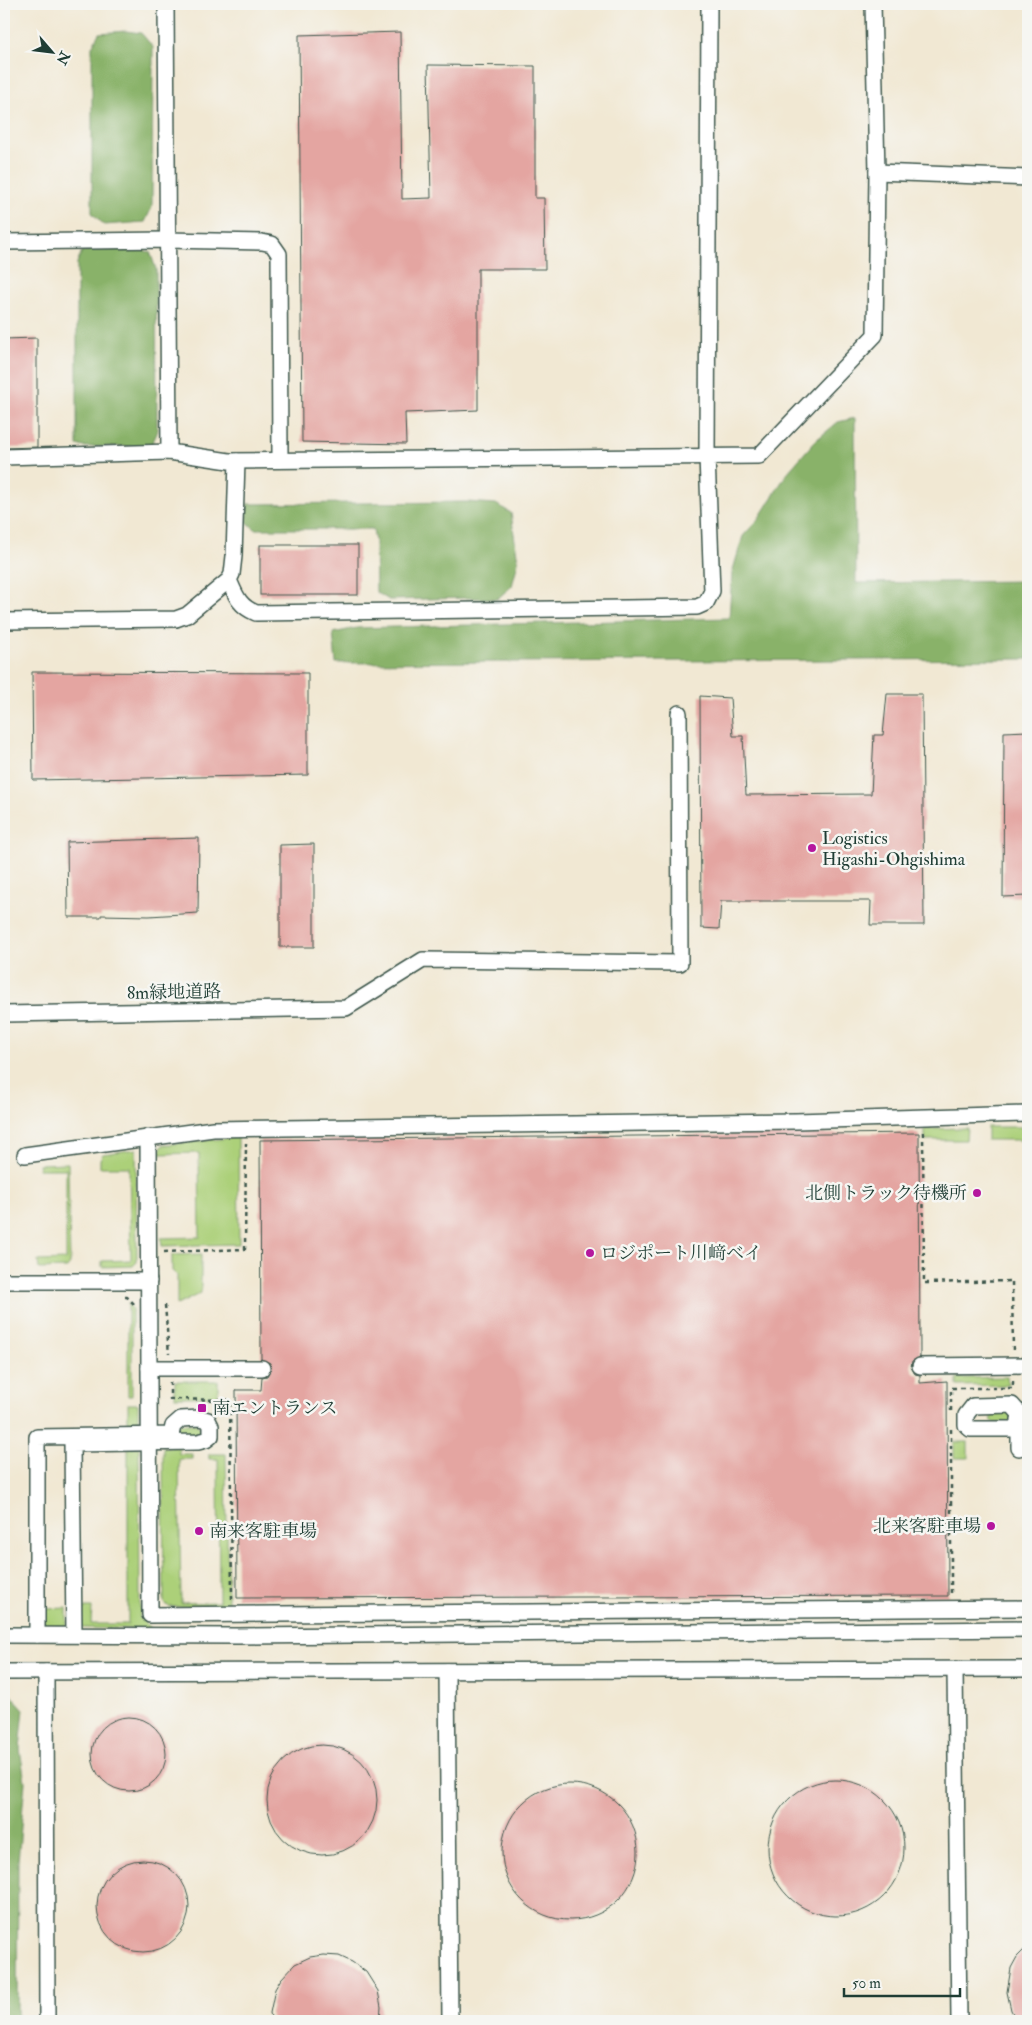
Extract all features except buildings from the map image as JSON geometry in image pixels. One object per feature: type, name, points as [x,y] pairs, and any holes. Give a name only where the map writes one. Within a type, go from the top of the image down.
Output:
[{"type":"street","points":[[166,4],[169,452]]},
{"type":"street","points":[[229,580],[239,602],[246,609],[256,613],[697,607],[706,604],[712,591],[707,456],[709,4]]},
{"type":"street","points":[[4,457],[169,452],[237,461],[759,456],[875,336],[877,172],[873,4]]},
{"type":"street","points":[[877,172],[1028,178]]},
{"type":"street","points":[[4,242],[167,240],[262,242],[272,244],[279,254],[280,460]]},
{"type":"street","points":[[4,620],[176,620],[188,615],[229,580],[232,574],[237,461]]},
{"type":"street","name":"8m緑地道路","points":[[4,1014],[346,1008],[423,960],[680,963],[679,713]]},
{"type":"street","points":[[25,1155],[213,1129],[639,1124],[1028,1114]]},
{"type":"street","points":[[148,1137],[150,1615],[1028,1608]]},
{"type":"street","points":[[4,1281],[149,1281]]},
{"type":"street","points":[[920,1366],[1028,1365]]},
{"type":"street","points":[[149,1368],[262,1368]]},
{"type":"street","points":[[1019,1448],[1024,1429],[1024,1413],[1012,1405],[973,1406],[966,1415],[966,1425],[970,1429],[1024,1429]]},
{"type":"street","points":[[37,1635],[37,1437],[149,1439]]},
{"type":"street","points":[[74,1634],[72,1444],[149,1439]]},
{"type":"street","points":[[4,1635],[248,1636],[1028,1628]]},
{"type":"street","points":[[955,1669],[959,2021]]},
{"type":"street","points":[[4,1672],[1028,1669]]},
{"type":"street","points":[[447,1671],[450,2021]]},
{"type":"street","points":[[46,1672],[47,2021]]},
{"type":"path","points":[[924,1125],[924,1283],[1012,1281],[1013,1352]]},
{"type":"path","points":[[164,1257],[164,1250],[245,1249],[246,1136]]},
{"type":"path","points":[[118,1297],[127,1297],[134,1304]]},
{"type":"path","points":[[165,1298],[169,1358]]},
{"type":"path","points":[[951,1418],[951,1388],[1013,1388],[1013,1378]]},
{"type":"path","points":[[170,1380],[170,1399],[230,1400],[232,1603]]},
{"type":"path","points":[[951,1428],[951,1600]]},
{"type":"green space","points":[[126,31],[141,33],[153,47],[152,207],[145,222],[104,225],[92,213],[92,47],[99,33]]},
{"type":"green space","points":[[134,249],[150,252],[156,269],[157,433],[151,446],[83,447],[77,445],[77,263],[82,251]]},
{"type":"green space","points":[[855,418],[856,583],[1028,581],[1028,659],[336,663],[333,633],[357,628],[729,618],[732,573],[743,536],[757,521],[788,472],[815,441],[838,422]]},
{"type":"green space","points":[[467,502],[496,504],[511,513],[518,562],[512,586],[497,599],[389,600],[376,592],[373,529],[255,529],[247,522],[247,504]]},
{"type":"green space","points":[[987,1127],[1028,1127],[1028,1140],[987,1140]]},
{"type":"green space","points":[[967,1128],[966,1140],[925,1140],[925,1129]]},
{"type":"green space","points":[[238,1137],[239,1244],[162,1246],[161,1238],[200,1237],[199,1153],[160,1154],[163,1145]]},
{"type":"green space","points":[[136,1149],[137,1262],[133,1266],[102,1267],[102,1261],[131,1260],[129,1167],[100,1167],[100,1159],[103,1154]]},
{"type":"green space","points":[[68,1163],[70,1264],[67,1268],[39,1269],[38,1261],[66,1260],[66,1169],[38,1169],[39,1164]]},
{"type":"green space","points":[[201,1254],[201,1293],[177,1305],[177,1275],[172,1271],[172,1255]]},
{"type":"green space","points":[[128,1302],[132,1309],[132,1396],[128,1396]]},
{"type":"green space","points":[[1007,1377],[1008,1385],[957,1386],[957,1378]]},
{"type":"green space","points":[[175,1381],[218,1381],[218,1397],[175,1397]]},
{"type":"green space","points":[[128,1404],[138,1404],[138,1430],[128,1430]]},
{"type":"green space","points":[[995,1411],[1010,1411],[1015,1414],[1012,1423],[995,1423],[991,1420],[991,1415]]},
{"type":"green space","points":[[179,1424],[196,1424],[200,1428],[200,1432],[197,1436],[182,1436],[177,1434]]},
{"type":"green space","points":[[954,1442],[968,1442],[968,1458],[954,1458]]},
{"type":"green space","points":[[128,1447],[139,1447],[140,1618],[151,1629],[81,1628],[81,1608],[92,1608],[91,1624],[128,1624]]},
{"type":"green space","points":[[163,1447],[179,1447],[179,1454],[192,1454],[192,1459],[179,1459],[181,1603],[219,1602],[218,1459],[209,1459],[209,1454],[226,1454],[228,1606],[169,1607],[164,1602]]},
{"type":"green space","points":[[67,1608],[67,1627],[44,1627],[44,1609]]},
{"type":"green space","points":[[8,1692],[24,1709],[20,1749],[25,1782],[18,1861],[17,2021],[4,2021],[4,1693]]},
{"type":"place","name":"Logistics Higashi-Ohgishima","points":[[812,848]]},
{"type":"place","name":"北側トラック待機所","points":[[977,1193]]},
{"type":"place","name":"ロジポート川﨑ベイ","points":[[590,1253]]},
{"type":"place","name":"南エントランス","points":[[202,1408]]},
{"type":"place","name":"北来客駐車場","points":[[991,1526]]},
{"type":"place","name":"南来客駐車場","points":[[199,1531]]}]
